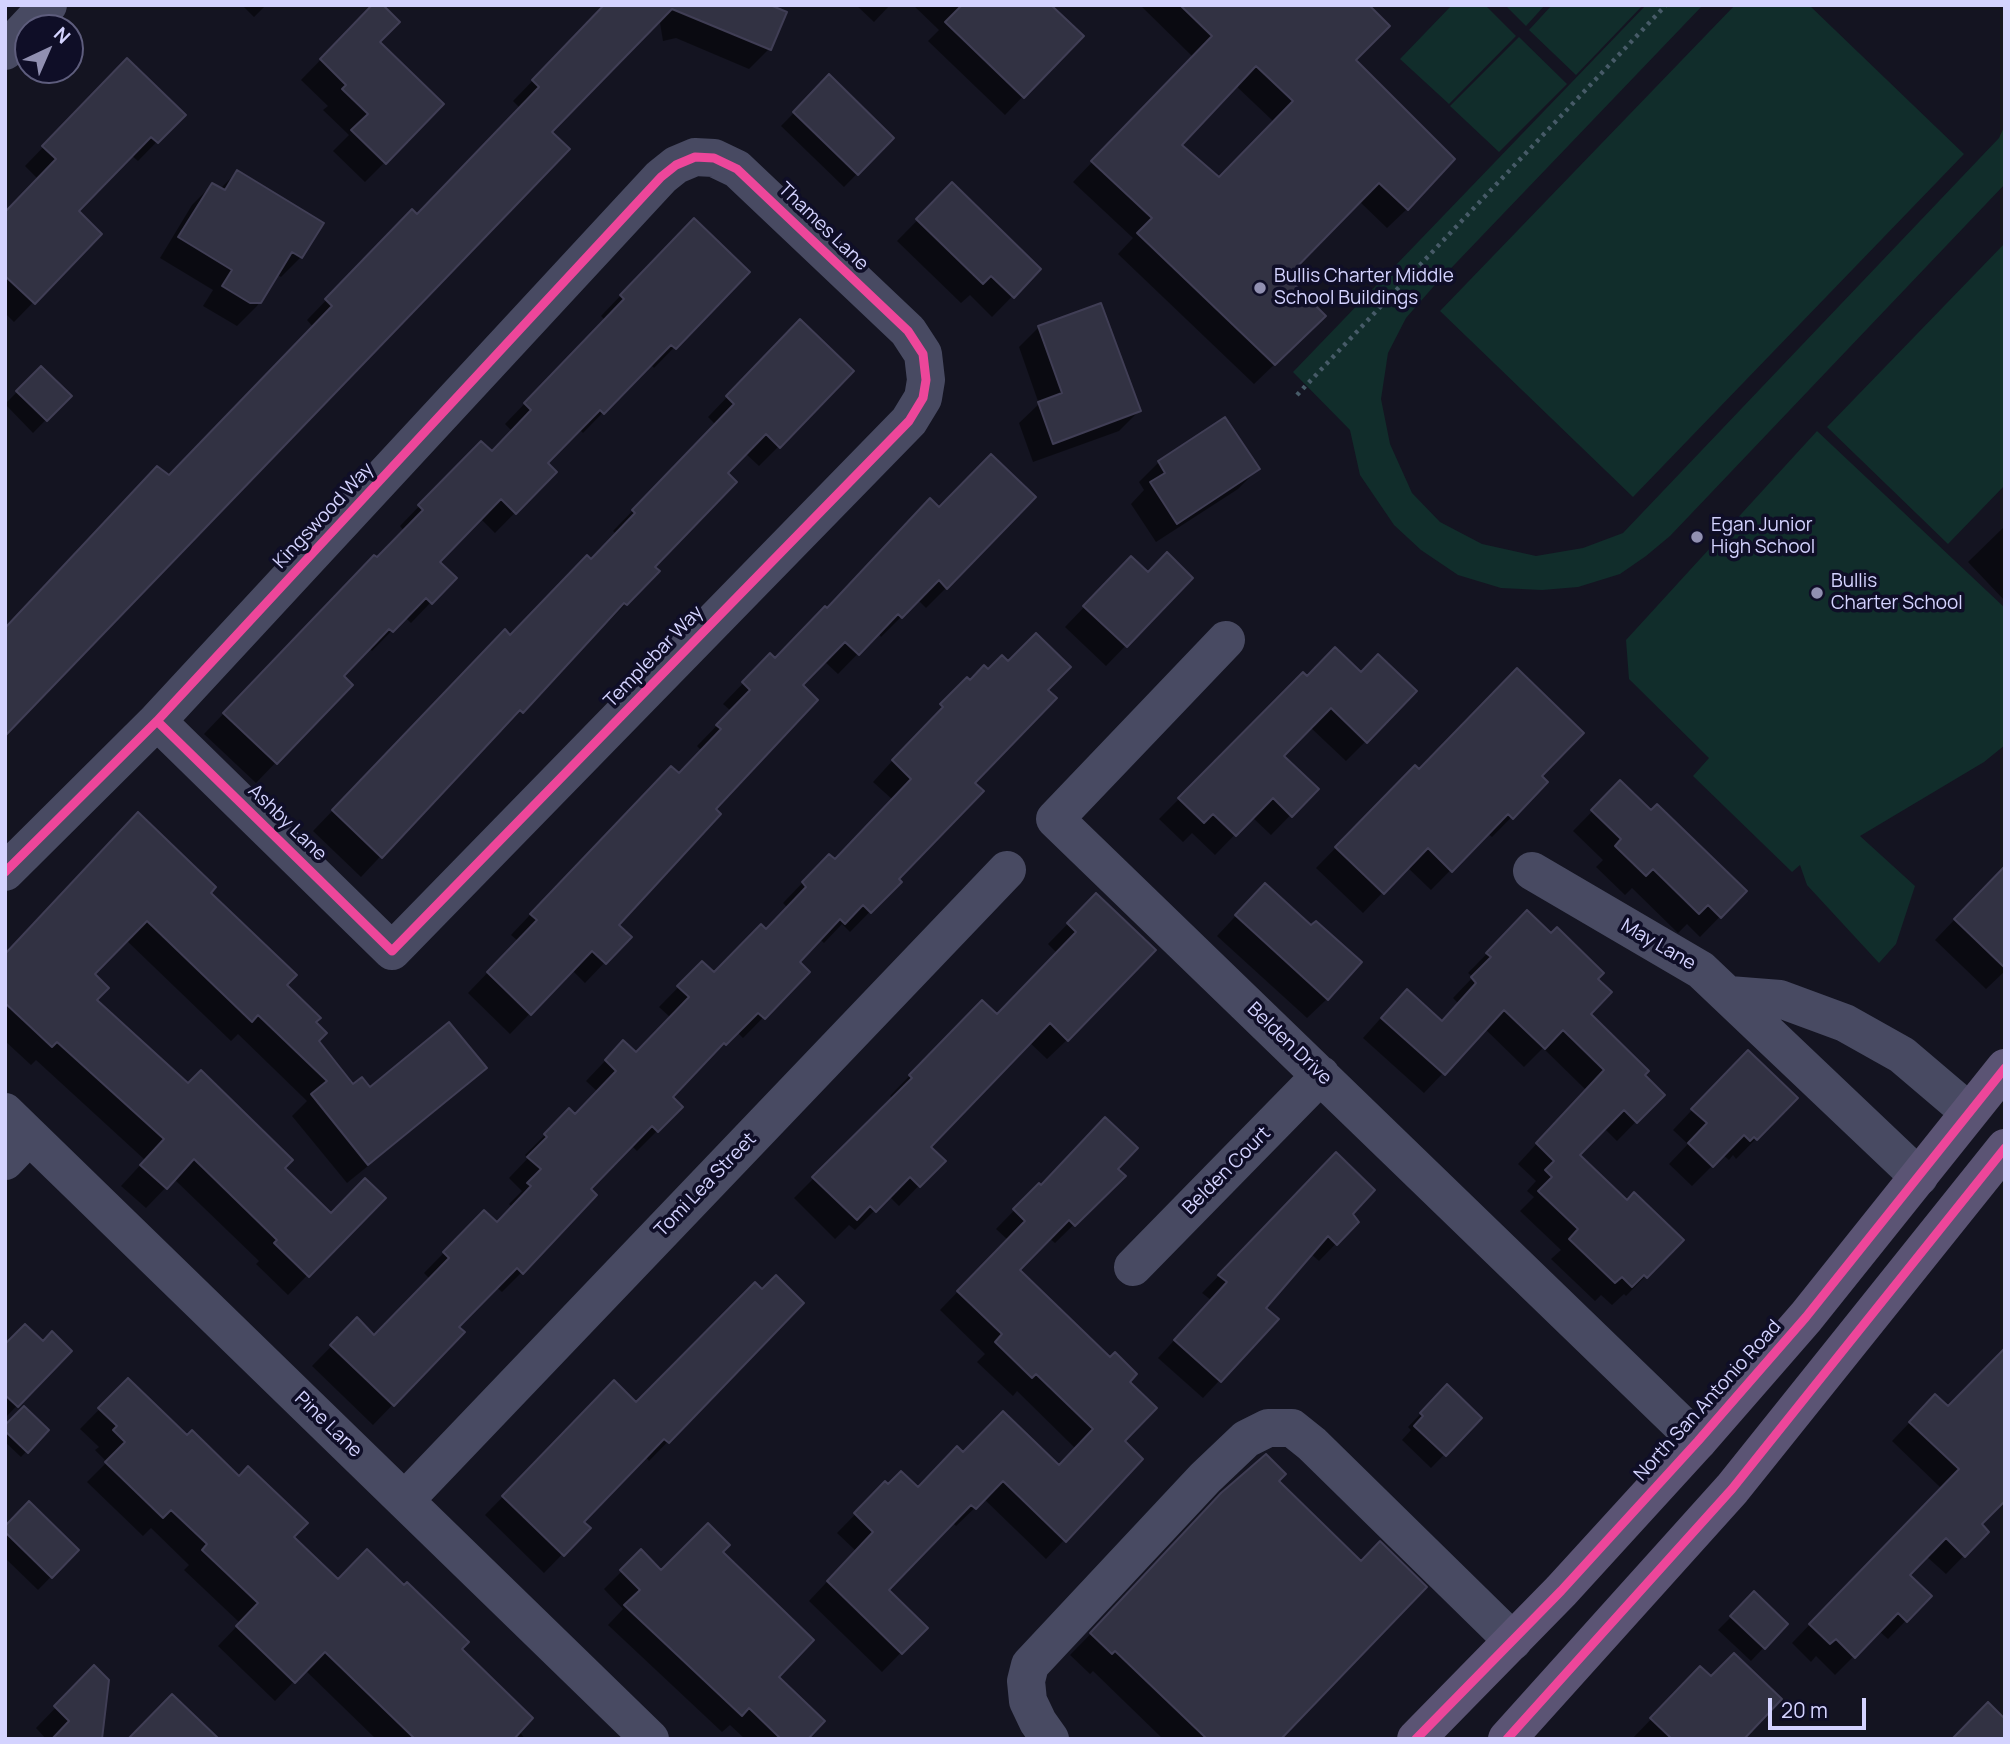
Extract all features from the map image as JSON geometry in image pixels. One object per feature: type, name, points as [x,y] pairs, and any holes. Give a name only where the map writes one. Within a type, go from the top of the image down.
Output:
[{"type":"main road","name":"North San Antonio Road","points":[[1416,1739],[1513,1641],[1698,1441],[1806,1317],[2005,1068]]},
{"type":"main road","points":[[1507,1739],[1732,1489],[2005,1148]]},
{"type":"street","points":[[5,51],[48,5]]},
{"type":"street","name":"Thames Lane","points":[[661,177],[695,157],[715,158],[737,169],[908,331],[923,354],[926,380]]},
{"type":"street","name":"Kingswood Way","points":[[5,872],[157,721],[661,177]]},
{"type":"street","name":"Templebar Way","points":[[392,951],[909,421],[923,398],[926,380]]},
{"type":"street","name":"Belden Drive","points":[[1226,640],[1055,819],[1698,1441]]},
{"type":"street","name":"Ashby Lane","points":[[157,721],[392,951]]},
{"type":"street","name":"Tomi Lea Street","points":[[405,1500],[1007,870]]},
{"type":"street","name":"May Lane","points":[[1532,871],[1701,970],[1919,1177]]},
{"type":"street","points":[[1729,995],[1780,999],[1844,1023],[1902,1055],[1969,1112]]},
{"type":"street","points":[[1771,1035],[1796,1004]]},
{"type":"street","name":"Belden Court","points":[[1133,1267],[1321,1075]]},
{"type":"street","name":"Pine Lane","points":[[13,1137],[405,1500],[650,1739]]},
{"type":"street","points":[[1050,1739],[1028,1701],[1026,1681],[1030,1665],[1205,1478],[1246,1439],[1268,1428],[1292,1428],[1312,1444],[1513,1641]]},
{"type":"path","points":[[1297,395],[1666,5]]},
{"type":"green space","points":[[1452,5],[1485,5],[1516,36],[1449,104],[1400,59]]},
{"type":"green space","points":[[1505,5],[1545,5],[1526,26]]},
{"type":"green space","points":[[1552,5],[1643,5],[1576,75],[1529,30]]},
{"type":"green space","points":[[1646,5],[1703,5],[1434,286],[1406,318],[1388,353],[1381,399],[1390,444],[1412,493],[1440,522],[1482,544],[1536,556],[1583,548],[1623,533],[1999,138],[2005,125],[2005,184],[1670,536],[1646,556],[1620,574],[1578,587],[1542,590],[1501,588],[1458,575],[1421,550],[1394,525],[1360,475],[1350,430],[1293,372]]},
{"type":"green space","points":[[1735,5],[1809,5],[1964,154],[1633,497],[1440,311]]},
{"type":"green space","points":[[1519,37],[1567,84],[1499,152],[1450,106]]},
{"type":"green space","points":[[2005,243],[2005,485],[1948,544],[1827,427]]},
{"type":"green space","points":[[1817,431],[2005,608],[2005,745],[1984,762],[1860,836],[1915,886],[1896,944],[1879,963],[1807,885],[1800,865],[1792,872],[1693,776],[1709,758],[1629,679],[1626,640]]},
{"type":"building","points":[[372,5],[383,5],[400,22],[380,42],[444,104],[386,164],[351,130],[368,114],[342,89],[346,85],[320,59]]},
{"type":"building","points":[[604,5],[770,5],[787,12],[771,50],[672,9],[552,132],[570,149],[5,736],[5,628],[157,466],[169,475],[332,306],[325,299],[412,209],[417,214],[539,87],[532,80]]},
{"type":"building","points":[[962,5],[1051,5],[1084,36],[1024,98],[945,22]]},
{"type":"building","name":"Bullis Charter Middle School Buildings","points":[[1180,5],[1369,5],[1390,26],[1356,60],[1455,159],[1408,210],[1379,183],[1287,277],[1326,316],[1275,365],[1137,233],[1152,218],[1091,161],[1212,36]],"holes":[[[1256,66],[1293,101],[1219,177],[1182,145]]]},
{"type":"building","points":[[127,58],[186,115],[158,143],[151,137],[79,211],[102,234],[35,304],[5,276],[5,212],[56,159],[42,146]]},
{"type":"building","points":[[829,74],[894,138],[858,175],[793,112]]},
{"type":"building","points":[[237,170],[324,223],[302,258],[292,252],[261,303],[250,303],[222,286],[232,270],[178,237],[212,183],[225,190]]},
{"type":"building","points":[[952,182],[1041,269],[1014,298],[991,276],[983,284],[916,219]]},
{"type":"building","points":[[694,218],[750,272],[676,349],[671,345],[604,414],[600,410],[548,463],[557,472],[516,514],[501,499],[440,562],[457,578],[432,604],[426,598],[393,632],[389,629],[344,676],[353,685],[277,764],[223,713],[374,555],[377,557],[423,510],[418,505],[481,441],[492,451],[531,410],[524,403],[624,299],[620,295]]},
{"type":"building","points":[[1101,303],[1141,411],[1053,444],[1038,402],[1062,393],[1038,326]]},
{"type":"building","points":[[800,319],[854,371],[780,448],[766,434],[728,473],[737,482],[655,567],[660,571],[627,605],[624,603],[523,713],[520,710],[382,858],[332,810],[505,629],[510,635],[587,555],[591,559],[635,513],[632,510],[734,404],[726,396]]},
{"type":"building","points":[[41,366],[72,396],[47,421],[16,391]]},
{"type":"building","points":[[1225,417],[1260,469],[1177,524],[1150,482],[1165,473],[1158,461]]},
{"type":"building","points":[[991,454],[1036,497],[947,589],[939,580],[902,618],[898,614],[859,655],[845,642],[803,685],[818,700],[716,809],[721,814],[619,925],[632,937],[606,964],[592,951],[531,1015],[487,972],[537,920],[530,914],[671,766],[679,773],[721,729],[716,725],[750,690],[742,682],[770,653],[775,658],[825,606],[827,608],[930,498],[939,507]]},
{"type":"building","points":[[1167,552],[1193,578],[1127,647],[1083,606],[1131,556],[1148,572]]},
{"type":"building","points":[[1036,633],[1071,667],[1048,690],[1057,698],[975,783],[984,791],[899,879],[902,882],[871,913],[863,905],[845,924],[840,919],[800,962],[810,972],[765,1019],[758,1013],[726,1045],[724,1043],[673,1097],[683,1107],[658,1132],[652,1126],[591,1189],[597,1195],[523,1274],[517,1268],[459,1327],[465,1332],[394,1406],[330,1345],[357,1317],[374,1335],[449,1258],[443,1252],[484,1210],[497,1222],[531,1186],[527,1183],[541,1169],[527,1157],[547,1137],[544,1134],[569,1108],[575,1114],[616,1071],[605,1060],[623,1040],[636,1052],[689,997],[677,986],[702,961],[714,972],[761,924],[766,929],[806,887],[802,882],[829,854],[835,859],[911,779],[892,760],[943,707],[940,704],[967,677],[970,680],[984,665],[988,669],[1002,655],[1008,661]]},
{"type":"building","points":[[1335,647],[1361,672],[1378,654],[1417,691],[1367,743],[1331,708],[1284,756],[1319,789],[1292,817],[1273,798],[1236,836],[1213,814],[1204,823],[1178,798],[1303,672],[1307,676]]},
{"type":"building","points":[[1517,668],[1584,733],[1542,776],[1548,782],[1513,819],[1508,814],[1452,872],[1428,848],[1384,894],[1335,847],[1415,765],[1419,769]]},
{"type":"building","points":[[1620,780],[1651,810],[1657,804],[1747,891],[1721,918],[1708,905],[1699,914],[1653,869],[1646,876],[1615,846],[1621,839],[1591,810]]},
{"type":"building","points":[[138,812],[216,887],[211,893],[297,975],[287,985],[321,1018],[316,1022],[327,1033],[319,1041],[353,1084],[362,1077],[370,1087],[449,1022],[487,1068],[368,1165],[311,1094],[327,1081],[258,1015],[252,1022],[147,921],[95,974],[109,988],[97,1000],[188,1083],[201,1070],[293,1160],[285,1168],[331,1213],[365,1178],[386,1198],[309,1277],[274,1243],[277,1240],[194,1159],[167,1189],[140,1165],[164,1139],[57,1042],[52,1047],[5,1003],[5,954]]},
{"type":"building","points":[[2005,866],[2005,968],[1954,919]]},
{"type":"building","points":[[1265,883],[1311,925],[1316,921],[1362,962],[1328,1000],[1235,915]]},
{"type":"building","points":[[1096,893],[1156,950],[1068,1041],[1050,1023],[931,1147],[946,1161],[920,1187],[910,1177],[876,1212],[870,1206],[857,1220],[812,1177],[912,1078],[909,1075],[982,1000],[997,1014],[1076,932],[1067,923]]},
{"type":"building","points":[[1527,910],[1551,933],[1557,927],[1604,973],[1598,979],[1612,992],[1591,1014],[1649,1071],[1645,1075],[1665,1095],[1637,1123],[1624,1110],[1580,1155],[1627,1200],[1634,1192],[1684,1240],[1647,1278],[1644,1275],[1632,1287],[1622,1277],[1615,1283],[1569,1239],[1578,1229],[1538,1191],[1552,1177],[1545,1170],[1554,1161],[1536,1143],[1604,1070],[1563,1030],[1545,1049],[1504,1010],[1445,1075],[1381,1018],[1407,989],[1442,1021],[1476,983],[1471,977],[1491,957],[1486,953]]},
{"type":"building","points":[[1748,1050],[1798,1098],[1757,1140],[1754,1137],[1750,1141],[1744,1135],[1713,1167],[1688,1143],[1707,1123],[1691,1109]]},
{"type":"building","points":[[1105,1117],[1138,1148],[1118,1169],[1126,1176],[1075,1226],[1069,1220],[1020,1270],[1110,1357],[1115,1352],[1137,1374],[1130,1382],[1157,1408],[1125,1441],[1143,1459],[1066,1542],[1003,1481],[976,1509],[971,1505],[889,1590],[928,1628],[902,1654],[827,1581],[873,1532],[854,1513],[885,1481],[888,1484],[901,1471],[918,1487],[957,1446],[963,1452],[1003,1411],[1059,1465],[1093,1429],[1036,1374],[1032,1378],[995,1342],[1002,1334],[957,1291],[1025,1221],[1013,1209],[1039,1183],[1041,1185]]},
{"type":"building","points":[[1336,1152],[1375,1190],[1353,1214],[1359,1222],[1337,1245],[1328,1236],[1266,1308],[1279,1319],[1221,1382],[1174,1340],[1227,1282],[1218,1275]]},
{"type":"building","points":[[776,1275],[804,1303],[669,1443],[664,1439],[584,1522],[591,1528],[564,1556],[502,1496],[614,1380],[636,1402],[755,1282],[762,1289]]},
{"type":"building","points":[[25,1324],[43,1341],[52,1331],[72,1351],[18,1407],[5,1395],[5,1344]]},
{"type":"building","points":[[2005,1348],[2005,1501],[1982,1524],[1989,1532],[1965,1557],[1946,1538],[1910,1575],[1932,1596],[1907,1622],[1898,1613],[1855,1658],[1836,1639],[1830,1644],[1809,1624],[1959,1469],[1909,1422],[1935,1394],[1948,1406]]},
{"type":"building","points":[[128,1378],[187,1435],[192,1430],[239,1476],[248,1466],[308,1523],[294,1537],[338,1579],[367,1549],[404,1585],[407,1582],[469,1642],[462,1649],[533,1718],[514,1739],[415,1739],[325,1652],[295,1683],[236,1626],[258,1603],[202,1550],[207,1544],[171,1510],[163,1518],[105,1462],[125,1442],[113,1430],[117,1426],[98,1408]]},
{"type":"building","points":[[1447,1384],[1482,1418],[1446,1456],[1414,1426],[1423,1416],[1420,1413]]},
{"type":"building","points":[[24,1406],[49,1430],[28,1453],[5,1431],[5,1425]]},
{"type":"building","points":[[1266,1454],[1286,1474],[1279,1481],[1361,1561],[1380,1541],[1427,1587],[1281,1739],[1207,1739],[1115,1651],[1112,1654],[1090,1633],[1221,1493]]},
{"type":"building","points":[[29,1501],[79,1550],[52,1578],[5,1532],[5,1526]]},
{"type":"building","points":[[708,1523],[730,1545],[723,1552],[814,1640],[779,1677],[825,1721],[808,1739],[781,1739],[749,1708],[742,1716],[624,1605],[640,1590],[620,1570],[641,1549],[661,1570]]},
{"type":"building","points":[[1754,1591],[1788,1624],[1765,1649],[1730,1616]]},
{"type":"building","points":[[1734,1653],[1782,1699],[1744,1739],[1672,1739],[1650,1718],[1700,1666],[1711,1676]]},
{"type":"building","points":[[94,1665],[109,1680],[102,1739],[52,1739],[69,1721],[54,1706]]},
{"type":"building","points":[[172,1694],[219,1739],[128,1739]]},
{"type":"building","points":[[1988,1702],[2005,1719],[2005,1739],[1952,1739]]},
{"type":"cycle path","points":[[5,872],[157,721],[661,177],[676,165],[695,157],[714,158],[737,169],[908,331],[923,354],[926,380],[923,398],[909,421],[392,951],[157,721]]},
{"type":"cycle path","points":[[1416,1739],[1561,1591],[1698,1441],[1806,1317],[2005,1068]]},
{"type":"cycle path","points":[[1507,1739],[1732,1489],[2005,1148]]},
{"type":"place","name":"Bullis Charter Middle School Buildings","points":[[1260,288]]},
{"type":"place","name":"Egan Junior High School","points":[[1697,537]]},
{"type":"place","name":"Bullis Charter School","points":[[1817,593]]}]
